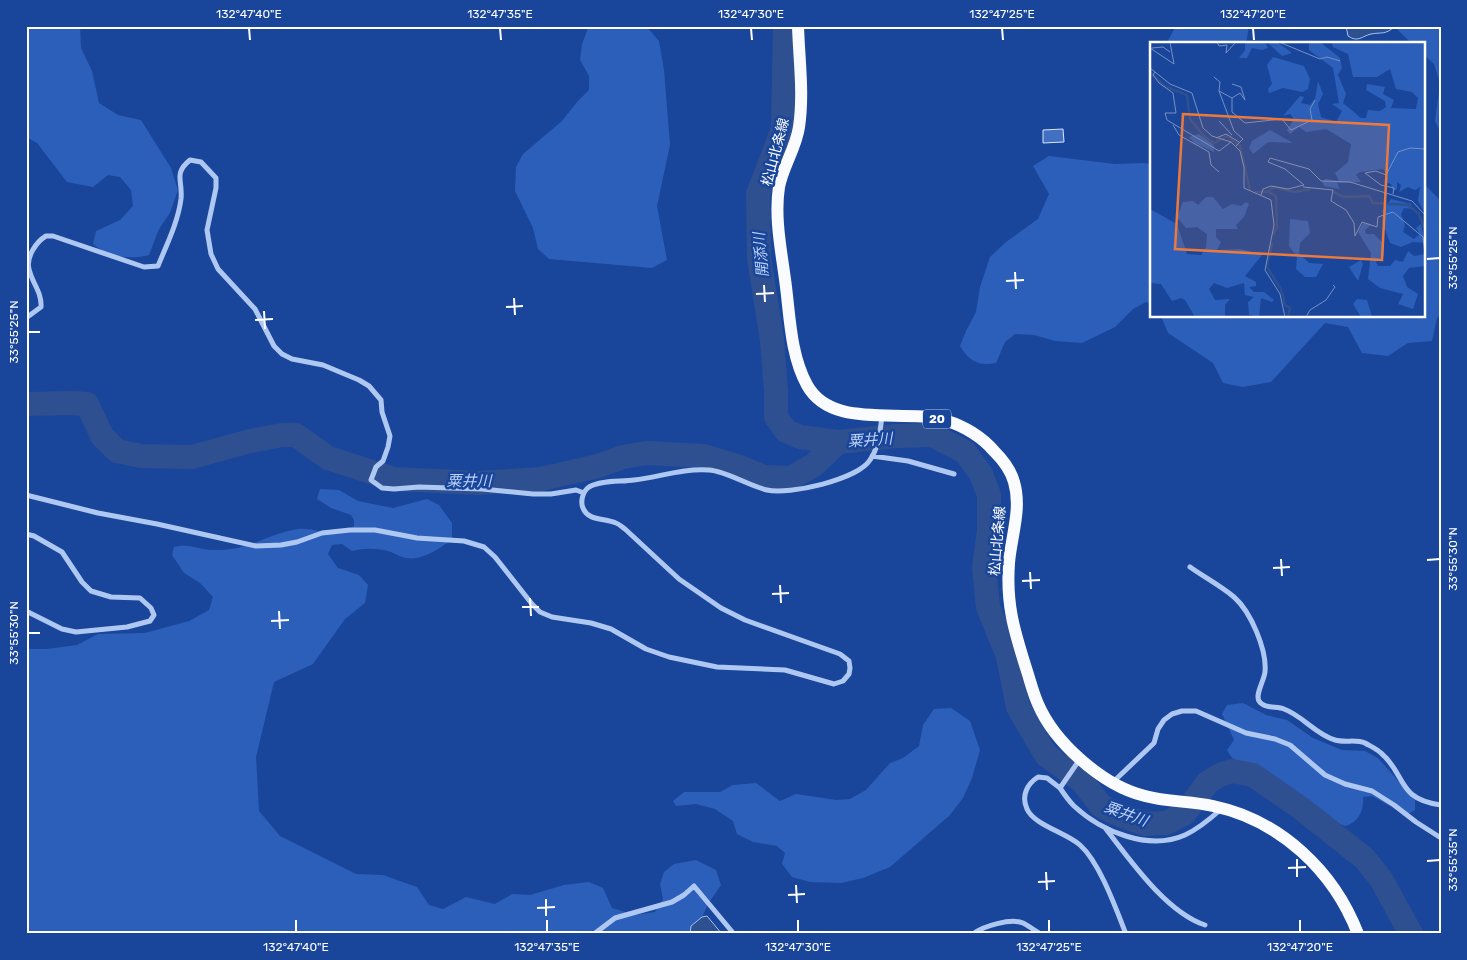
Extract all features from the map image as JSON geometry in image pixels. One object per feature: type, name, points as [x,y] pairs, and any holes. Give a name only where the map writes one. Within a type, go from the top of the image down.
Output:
[{"type":"main road","name":"松山北条線","points":[[798,26],[799,129],[780,184],[777,212],[791,331],[797,360],[807,385],[820,402],[840,410],[881,421],[922,416],[945,420],[968,430],[987,443],[1003,460],[1014,482],[1017,508],[1009,562],[1008,585],[1009,609],[1015,632],[1038,705],[1053,730],[1077,763],[1112,783],[1144,796],[1216,807],[1262,823],[1304,852],[1331,883],[1358,934]]},
{"type":"street","points":[[26,318],[41,307],[42,299],[29,269],[29,261],[33,248],[42,238],[53,236],[144,267],[158,266],[178,218],[181,197],[178,173],[190,160],[201,162],[216,178],[216,188],[207,230],[211,254],[218,269],[255,309],[274,346],[282,354],[305,362],[323,365],[359,380],[369,386],[381,400],[382,412],[390,436],[383,461],[376,467],[371,480],[382,488],[394,490],[419,487],[482,489],[533,494],[551,494],[576,490],[584,493]]},
{"type":"street","points":[[26,495],[98,513],[256,546],[281,545],[297,542],[322,533],[350,530],[375,530],[417,538],[464,541],[484,547],[495,557],[532,604],[540,612],[552,617],[604,627],[646,649],[669,657],[717,667],[785,670],[834,684],[847,678],[850,668],[848,661],[840,654],[745,620],[720,608],[679,579],[625,529],[616,523],[590,516],[583,509],[582,503],[584,493],[589,488],[598,484],[634,480],[674,472],[712,470],[766,490],[791,491],[812,487],[843,477],[869,462],[877,446],[881,421]]},
{"type":"street","points":[[872,456],[908,461],[954,474]]},
{"type":"street","points":[[26,534],[34,536],[62,552],[82,582],[91,591],[111,597],[140,598],[151,608],[154,615],[150,621],[127,627],[76,632],[62,629],[26,612]]},
{"type":"street","points":[[1190,568],[1234,597],[1248,614],[1263,654],[1265,672],[1258,696],[1259,701],[1263,705],[1283,708],[1296,715],[1322,735],[1335,740],[1362,742],[1381,753],[1393,768],[1404,788],[1414,796],[1429,803],[1441,805]]},
{"type":"street","points":[[1112,783],[1154,743],[1158,729],[1164,720],[1182,710],[1196,711],[1246,733],[1275,739],[1290,745],[1325,775],[1345,784],[1372,791],[1441,838]]},
{"type":"street","points":[[1061,786],[1077,763]]},
{"type":"street","points":[[1126,934],[1108,890],[1094,863],[1082,846],[1032,816],[1026,808],[1024,797],[1031,781],[1038,777],[1047,778],[1061,786],[1073,805],[1105,828],[1133,838],[1155,841],[1185,835],[1211,818],[1216,807]]},
{"type":"street","points":[[1105,828],[1143,878],[1183,914],[1195,922],[1205,925]]},
{"type":"street","points":[[594,934],[615,918],[672,902],[694,886],[734,934]]},
{"type":"street","points":[[973,934],[979,930],[1009,922],[1022,922],[1041,934]]},
{"type":"shaded area","points":[[26,26],[80,26],[81,48],[92,71],[99,103],[118,115],[141,120],[171,168],[178,190],[170,213],[159,229],[149,255],[127,257],[112,255],[93,244],[96,231],[120,220],[133,206],[131,190],[120,177],[108,175],[93,187],[67,182],[37,143],[26,137]]},
{"type":"shaded area","points":[[589,26],[646,26],[659,41],[664,70],[670,145],[657,206],[667,260],[652,268],[549,259],[538,249],[533,228],[515,191],[516,167],[523,154],[562,121],[589,90],[589,76],[580,60],[582,44]]},
{"type":"shaded area","points":[[1176,26],[1249,26],[1246,42],[1167,42]]},
{"type":"shaded area","points":[[1346,26],[1394,27],[1386,32],[1355,39],[1348,36]]},
{"type":"shaded area","points":[[1394,26],[1441,26],[1441,133],[1435,121],[1440,83],[1434,64],[1424,55],[1424,42],[1410,42]]},
{"type":"shaded area","points":[[1049,156],[1115,164],[1150,164],[1150,303],[1146,302],[1133,309],[1115,327],[1082,343],[1055,341],[1034,335],[1015,334],[1005,342],[996,363],[984,364],[975,362],[967,356],[960,346],[976,312],[980,287],[990,257],[1006,242],[1038,219],[1049,194],[1033,166]]},
{"type":"shaded area","points":[[1424,184],[1441,201],[1441,314],[1437,318],[1432,341],[1408,343],[1388,356],[1362,353],[1348,327],[1325,323],[1271,382],[1243,387],[1223,383],[1213,363],[1168,333],[1162,318],[1424,318]]},
{"type":"shaded area","points":[[320,489],[339,490],[358,501],[393,508],[427,499],[439,505],[452,523],[452,540],[419,558],[404,558],[381,550],[352,551],[342,544],[332,545],[328,554],[338,568],[359,575],[368,585],[365,603],[345,619],[313,664],[274,682],[256,757],[259,811],[280,836],[356,874],[383,875],[417,887],[429,905],[443,909],[466,897],[495,904],[512,894],[530,895],[564,885],[589,882],[603,888],[612,908],[635,915],[655,912],[663,899],[660,884],[664,872],[674,864],[696,860],[716,870],[721,885],[702,917],[691,926],[690,934],[26,934],[26,649],[47,649],[77,645],[98,634],[145,633],[189,621],[209,610],[213,597],[200,583],[184,573],[172,555],[174,547],[189,546],[212,550],[229,549],[298,529],[340,533],[354,526],[354,520],[351,515],[331,508],[317,499]]},
{"type":"shaded area","points":[[1243,703],[1266,715],[1287,720],[1313,738],[1342,750],[1365,751],[1378,758],[1415,800],[1415,810],[1406,815],[1372,796],[1363,797],[1360,815],[1350,824],[1345,826],[1323,816],[1287,786],[1262,771],[1232,758],[1227,750],[1234,740],[1222,714],[1227,705]]},
{"type":"shaded area","points":[[951,708],[970,721],[980,750],[972,778],[963,798],[949,816],[890,867],[863,878],[841,883],[810,882],[792,877],[782,864],[785,853],[777,846],[753,842],[737,834],[733,821],[715,809],[696,804],[676,806],[673,801],[684,792],[720,792],[733,785],[756,783],[780,801],[796,794],[836,800],[850,799],[866,790],[890,763],[903,758],[919,746],[923,725],[934,709]]},
{"type":"shaded area","points":[[707,916],[722,934],[690,934],[691,926],[702,917]]},
{"type":"building","points":[[1063,129],[1064,142],[1043,143],[1043,130]]},
{"type":"waterway","name":"開添川","points":[[785,26],[783,129],[758,194],[759,258],[772,340],[776,417],[786,431],[800,437],[838,442]]},
{"type":"waterway","name":"粟井川","points":[[26,404],[87,404],[102,436],[117,451],[141,456],[192,457],[250,441],[282,435],[296,435],[328,458],[393,479],[478,483],[541,479],[598,466],[623,457],[647,453],[704,456],[740,467],[764,477],[791,478],[814,465],[838,442],[896,436],[932,435],[965,452],[981,474],[989,495],[989,531],[984,567],[988,607],[1008,656],[1018,707],[1046,755],[1082,781],[1101,806],[1146,824],[1166,823],[1184,814],[1208,782],[1220,775],[1232,771],[1253,775],[1302,809],[1364,858],[1381,879],[1411,934]]}]
